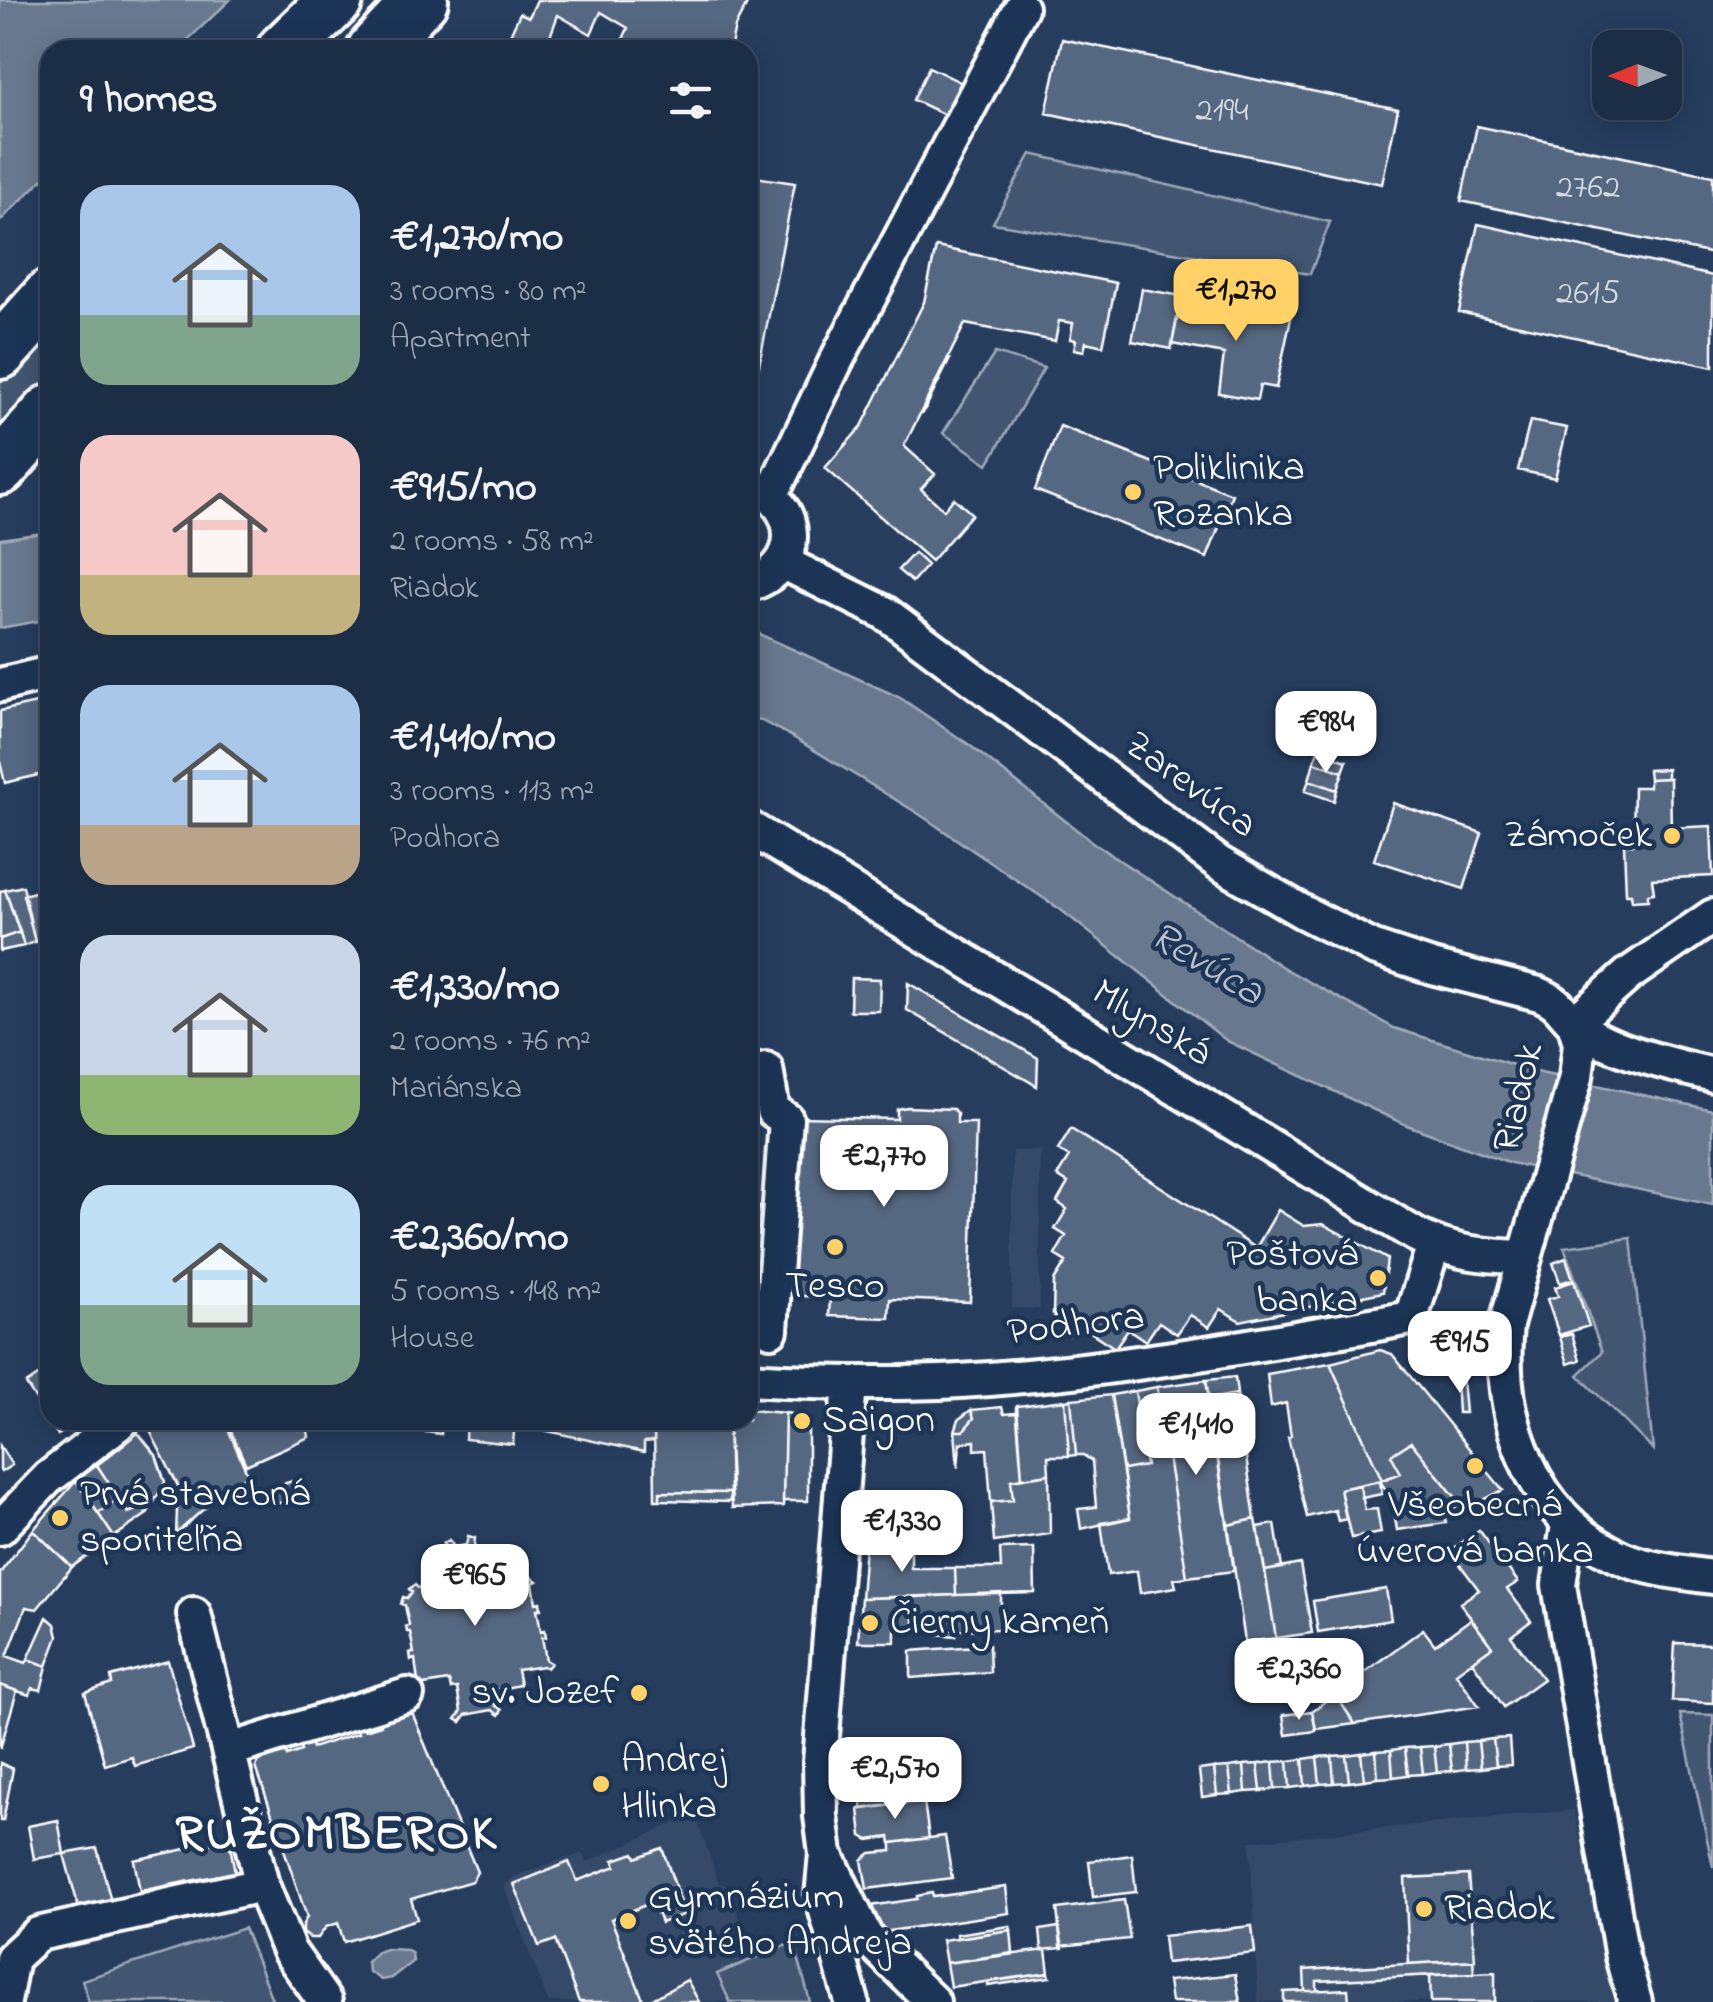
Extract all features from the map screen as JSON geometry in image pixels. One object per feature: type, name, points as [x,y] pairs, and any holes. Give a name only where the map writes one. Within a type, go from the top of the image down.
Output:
[{"type":"main road","points":[[294,40],[336,0]]},
{"type":"main road","points":[[383,40],[421,0]]},
{"type":"main road","points":[[0,352],[40,307]]},
{"type":"main road","points":[[0,468],[40,423]]},
{"type":"street","points":[[758,581],[768,577],[782,562],[788,551],[789,527],[780,505],[759,491],[835,363],[1021,8]]},
{"type":"street","name":"Zarevúca","points":[[782,562],[885,614],[1218,864],[1302,912],[1374,948],[1432,968],[1539,994],[1554,1000],[1574,1023],[1619,1048],[1713,1075]]},
{"type":"street","points":[[0,685],[40,675]]},
{"type":"street","name":"Mlynská","points":[[758,833],[1434,1244],[1468,1254],[1523,1257]]},
{"type":"street","points":[[1574,1023],[1629,974],[1713,916]]},
{"type":"street","name":"Riadok","points":[[1574,1023],[1580,1042],[1576,1076],[1506,1325],[1503,1358],[1509,1412],[1522,1455],[1539,1486],[1568,1524],[1594,1544],[1626,1560],[1713,1577]]},
{"type":"street","points":[[759,1380],[771,1337],[786,1119],[773,1111],[766,1069]]},
{"type":"street","name":"Podhora","points":[[759,1380],[959,1381],[1096,1368],[1412,1318],[1434,1244]]},
{"type":"street","points":[[850,1383],[820,1762],[820,1816],[826,1854],[822,1897],[852,2002]]},
{"type":"street","points":[[0,1528],[48,1478],[110,1430]]},
{"type":"street","points":[[1568,1524],[1560,1585],[1622,1957],[1635,2002]]},
{"type":"street","points":[[194,1614],[262,1885],[288,1951],[326,2002]]},
{"type":"street","points":[[230,1750],[408,1695]]},
{"type":"street","points":[[826,1854],[866,1937],[933,2002]]},
{"type":"street","points":[[4,2002],[12,1958],[38,1934],[262,1885]]},
{"type":"shaded area","points":[[1031,154],[1330,222],[1310,274],[993,223]]},
{"type":"shaded area","points":[[40,333],[40,394],[0,438],[0,378]]},
{"type":"shaded area","points":[[995,353],[1044,368],[988,464],[943,433]]},
{"type":"shaded area","points":[[1040,1150],[1040,1309],[1012,1308],[1012,1151]]},
{"type":"shaded area","points":[[1631,1238],[1653,1450],[1578,1375],[1602,1352],[1564,1247]]},
{"type":"shaded area","points":[[1680,1714],[1713,1715],[1713,1867]]},
{"type":"shaded area","name":"Gymnázium svätého Andreja","points":[[691,1802],[719,1883],[729,1885],[751,1956],[717,1974],[730,2002],[548,2002],[504,1886],[515,1876],[582,1853],[587,1862],[677,1822]]},
{"type":"shaded area","name":"Riadok","points":[[1574,1810],[1613,2002],[1258,2002],[1250,1841]]},
{"type":"shaded area","points":[[244,1928],[273,2002],[89,2002],[82,1980]]},
{"type":"shaded area","points":[[794,1942],[810,2002],[730,2002],[717,1974]]},
{"type":"water","points":[[0,0],[230,0],[188,40],[40,40],[40,182],[0,221]]},
{"type":"water","points":[[40,533],[40,621],[0,628],[0,539]]},
{"type":"water","name":"Revúca","points":[[758,634],[899,697],[968,744],[1096,845],[1284,968],[1394,1028],[1536,1072],[1713,1110],[1713,1205],[1511,1163],[1404,1124],[1227,1041],[1061,910],[919,814],[758,719]]},
{"type":"water","points":[[386,1949],[407,1950],[413,1961],[391,1978],[381,1980],[368,1971],[367,1962]]},
{"type":"building","points":[[537,0],[748,2],[732,40],[623,40],[628,28],[601,12],[591,34],[558,15],[549,40],[508,40],[520,13],[529,17]]},
{"type":"building","points":[[1062,39],[1398,109],[1382,184],[1046,113]]},
{"type":"building","points":[[929,67],[962,83],[945,115],[913,100]]},
{"type":"building","points":[[1477,126],[1713,176],[1713,254],[1461,201]]},
{"type":"building","points":[[758,177],[795,183],[758,370]]},
{"type":"building","points":[[1478,224],[1713,276],[1713,367],[1459,312]]},
{"type":"building","points":[[936,247],[1116,283],[1103,346],[1086,342],[1084,351],[1074,349],[1076,340],[1070,339],[1073,323],[1059,321],[1055,341],[965,324],[904,446],[935,474],[921,489],[944,510],[954,498],[972,514],[931,561],[825,468],[862,426],[924,302]]},
{"type":"building","points":[[1240,271],[1277,278],[1270,314],[1233,307]]},
{"type":"building","points":[[1142,289],[1182,296],[1171,349],[1132,341]]},
{"type":"building","points":[[1192,299],[1204,302],[1203,307],[1232,312],[1233,307],[1291,318],[1276,388],[1260,385],[1257,400],[1219,393],[1224,354],[1172,344],[1180,302],[1191,304]]},
{"type":"building","points":[[950,359],[923,413],[921,412]]},
{"type":"building","points":[[1530,421],[1567,428],[1555,478],[1518,470]]},
{"type":"building","name":"Poliklinika Rozanka","points":[[1060,426],[1232,494],[1207,558],[1035,490]]},
{"type":"building","points":[[914,553],[927,565],[912,582],[898,570]]},
{"type":"building","points":[[40,702],[40,775],[5,783],[0,762],[0,711]]},
{"type":"building","points":[[1318,751],[1347,761],[1343,772],[1314,762]]},
{"type":"building","points":[[1314,762],[1343,772],[1337,790],[1309,780]]},
{"type":"building","points":[[1667,769],[1667,778],[1649,779],[1648,770]]},
{"type":"building","name":"Zámoček","points":[[1670,778],[1671,828],[1711,826],[1713,876],[1652,879],[1654,893],[1648,894],[1648,900],[1632,901],[1631,894],[1626,894],[1624,844],[1633,844],[1634,787],[1649,787],[1649,779]]},
{"type":"building","points":[[1309,780],[1337,790],[1334,801],[1305,791]]},
{"type":"building","points":[[1393,803],[1482,833],[1464,889],[1374,860]]},
{"type":"building","points":[[23,886],[35,942],[24,946],[5,890]]},
{"type":"building","points":[[5,890],[20,932],[0,939],[0,891]]},
{"type":"building","points":[[40,891],[40,941],[35,942],[23,895]]},
{"type":"building","points":[[20,932],[24,946],[0,951],[0,939]]},
{"type":"building","points":[[851,978],[880,979],[879,1011],[850,1011]]},
{"type":"building","points":[[908,983],[1038,1058],[1037,1086],[907,1010]]},
{"type":"building","points":[[897,1109],[953,1109],[957,1123],[976,1123],[970,1302],[890,1299],[889,1318],[829,1316],[830,1298],[791,1295],[797,1117],[897,1119]]},
{"type":"building","points":[[1071,1129],[1256,1248],[1278,1210],[1304,1226],[1323,1224],[1387,1259],[1383,1292],[1240,1321],[1221,1309],[1209,1327],[1190,1315],[1177,1334],[1159,1322],[1146,1341],[1128,1329],[1115,1348],[1078,1324],[1069,1335],[1053,1314],[1054,1281],[1066,1262],[1055,1255],[1066,1236],[1055,1229],[1067,1209],[1057,1202],[1068,1183],[1057,1176],[1069,1157],[1058,1150]]},
{"type":"building","points":[[1566,1258],[1573,1279],[1560,1283],[1553,1263]]},
{"type":"building","points":[[1574,1281],[1589,1326],[1559,1335],[1547,1299],[1558,1296],[1555,1287]]},
{"type":"building","points":[[1572,1334],[1580,1360],[1568,1364],[1560,1337]]},
{"type":"building","points":[[1380,1350],[1392,1354],[1503,1490],[1465,1509],[1411,1442],[1391,1455],[1401,1473],[1382,1480],[1330,1363]]},
{"type":"building","points":[[1330,1363],[1382,1480],[1340,1489],[1346,1519],[1338,1521],[1335,1510],[1307,1517],[1288,1437],[1291,1436],[1286,1403],[1271,1407],[1267,1374]]},
{"type":"building","points":[[40,1375],[40,1406],[26,1384]]},
{"type":"building","points":[[1235,1377],[1237,1394],[1209,1399],[1206,1380]]},
{"type":"building","points":[[1456,1379],[1462,1379],[1465,1413],[1458,1413]]},
{"type":"building","points":[[1206,1380],[1234,1571],[1187,1577],[1157,1387]]},
{"type":"building","points":[[1157,1387],[1187,1577],[1174,1579],[1176,1587],[1140,1593],[1137,1571],[1108,1575],[1101,1523],[1130,1518],[1123,1470],[1146,1466],[1135,1391]]},
{"type":"building","points":[[1135,1391],[1146,1466],[1123,1470],[1111,1395]]},
{"type":"building","points":[[1237,1394],[1255,1519],[1228,1525],[1209,1399]]},
{"type":"building","points":[[1111,1395],[1130,1518],[1081,1529],[1078,1509],[1096,1507],[1092,1461],[1076,1455],[1071,1399]]},
{"type":"building","points":[[1071,1399],[1076,1455],[1069,1456],[1065,1400]]},
{"type":"building","points":[[1065,1400],[1069,1456],[1048,1456],[1049,1474],[1022,1478],[1017,1406]]},
{"type":"building","points":[[1016,1406],[1022,1478],[1011,1480],[1013,1500],[991,1502],[987,1449],[975,1450],[975,1441],[960,1443],[958,1468],[955,1431],[963,1431],[974,1418],[971,1410],[1002,1407],[1004,1414],[1016,1413]]},
{"type":"building","points":[[971,1410],[974,1418],[963,1431],[955,1431],[959,1419]]},
{"type":"building","points":[[758,1411],[785,1413],[783,1506],[732,1508],[728,1430],[758,1430]]},
{"type":"building","points":[[785,1413],[808,1416],[808,1501],[783,1501]]},
{"type":"building","points":[[150,1430],[228,1430],[248,1475],[220,1494],[176,1534],[178,1486]]},
{"type":"building","points":[[230,1430],[308,1430],[309,1437],[246,1465]]},
{"type":"building","points":[[465,1430],[514,1430],[513,1444],[465,1439]]},
{"type":"building","points":[[543,1430],[654,1430],[654,1441],[644,1442],[644,1452]]},
{"type":"building","points":[[654,1430],[728,1430],[730,1493],[660,1492],[660,1500],[655,1500]]},
{"type":"building","points":[[138,1433],[156,1455],[165,1482],[147,1514],[134,1490],[119,1499],[97,1465]]},
{"type":"building","points":[[1411,1442],[1460,1503],[1445,1515],[1446,1523],[1397,1530],[1392,1500],[1380,1481],[1401,1473],[1391,1455]]},
{"type":"building","points":[[0,1446],[12,1465],[1,1472],[0,1470]]},
{"type":"building","points":[[97,1465],[119,1499],[98,1513],[76,1481]]},
{"type":"building","points":[[1049,1474],[1050,1534],[994,1542],[991,1502],[1013,1500],[1011,1480]]},
{"type":"building","points":[[76,1481],[114,1537],[72,1567],[33,1530]]},
{"type":"building","points":[[292,1481],[298,1496],[274,1505],[268,1489]]},
{"type":"building","points":[[1380,1481],[1382,1494],[1362,1498],[1360,1485]]},
{"type":"building","points":[[1360,1485],[1365,1510],[1377,1509],[1381,1533],[1351,1538],[1340,1489]]},
{"type":"building","points":[[660,1492],[730,1493],[730,1502],[660,1500]]},
{"type":"building","points":[[119,1499],[128,1513],[141,1508],[147,1514],[114,1537],[98,1513]]},
{"type":"building","points":[[1256,1519],[1276,1638],[1245,1642],[1228,1525]]},
{"type":"building","points":[[1275,1524],[1282,1568],[1265,1571],[1258,1527]]},
{"type":"building","points":[[33,1530],[72,1567],[37,1609],[26,1607],[7,1656],[47,1666],[41,1690],[32,1688],[29,1695],[0,1685],[0,1573]]},
{"type":"building","points":[[1479,1530],[1518,1582],[1507,1589],[1531,1621],[1511,1636],[1543,1679],[1504,1707],[1472,1661],[1492,1647],[1460,1603],[1479,1590],[1450,1551]]},
{"type":"building","points":[[468,1536],[475,1538],[474,1547],[484,1554],[490,1549],[495,1555],[487,1560],[492,1582],[500,1582],[502,1572],[517,1572],[518,1567],[537,1581],[533,1583],[536,1603],[540,1602],[541,1609],[537,1609],[541,1631],[545,1630],[546,1637],[542,1637],[546,1660],[551,1663],[547,1668],[517,1670],[520,1685],[494,1690],[495,1705],[502,1710],[499,1715],[492,1710],[466,1715],[461,1722],[456,1719],[461,1712],[457,1688],[451,1689],[449,1681],[424,1685],[421,1690],[415,1687],[415,1659],[411,1660],[410,1653],[414,1653],[407,1632],[405,1605],[401,1604],[415,1585],[431,1585],[437,1593],[443,1584],[440,1568],[431,1566],[433,1559],[442,1561],[449,1551],[443,1544],[449,1540],[454,1547],[466,1545]]},
{"type":"building","points":[[865,1546],[911,1546],[911,1568],[955,1568],[956,1595],[861,1598]]},
{"type":"building","points":[[1034,1548],[1035,1593],[956,1595],[955,1568],[1001,1568],[1000,1549]]},
{"type":"building","points":[[1300,1564],[1312,1633],[1276,1638],[1265,1571]]},
{"type":"building","points":[[1386,1589],[1391,1620],[1318,1632],[1313,1601]]},
{"type":"building","points":[[1001,1593],[1001,1629],[914,1630],[914,1597]]},
{"type":"building","points":[[914,1597],[914,1630],[895,1630],[895,1642],[858,1642],[861,1598]]},
{"type":"building","points":[[47,1617],[55,1624],[58,1637],[47,1666],[28,1659]]},
{"type":"building","points":[[1471,1619],[1492,1647],[1456,1673],[1479,1706],[1355,1724],[1335,1694],[1423,1629],[1435,1645]]},
{"type":"building","points":[[935,1629],[956,1629],[956,1636],[935,1634]]},
{"type":"building","points":[[1675,1643],[1713,1644],[1713,1703],[1672,1701]]},
{"type":"building","points":[[989,1645],[990,1672],[911,1678],[911,1651]]},
{"type":"building","points":[[168,1661],[193,1749],[135,1766],[132,1757],[105,1765],[85,1693],[112,1684],[111,1677]]},
{"type":"building","points":[[0,1685],[17,1691],[0,1749]]},
{"type":"building","points":[[1335,1694],[1355,1724],[1316,1729],[1312,1711]]},
{"type":"building","points":[[1312,1711],[1316,1731],[1286,1735],[1283,1715]]},
{"type":"building","points":[[407,1712],[413,1715],[477,1872],[472,1881],[411,1899],[417,1919],[344,1942],[338,1923],[326,1927],[318,1938],[310,1938],[303,1933],[307,1917],[256,1767],[259,1761],[358,1733],[356,1729],[381,1725],[380,1721]]},
{"type":"building","points":[[1509,1738],[1511,1765],[1496,1766],[1493,1739]]},
{"type":"building","points":[[1493,1739],[1496,1766],[1481,1768],[1478,1741]]},
{"type":"building","points":[[1478,1741],[1481,1768],[1466,1769],[1464,1742]]},
{"type":"building","points":[[1464,1742],[1466,1769],[1452,1771],[1449,1744]]},
{"type":"building","points":[[1449,1744],[1452,1771],[1437,1772],[1434,1746]]},
{"type":"building","points":[[1434,1746],[1437,1772],[1423,1774],[1420,1747]]},
{"type":"building","points":[[1420,1747],[1423,1774],[1408,1775],[1405,1748]]},
{"type":"building","points":[[1405,1748],[1408,1775],[1393,1777],[1391,1750]]},
{"type":"building","points":[[1391,1750],[1393,1777],[1378,1778],[1376,1751]]},
{"type":"building","points":[[1376,1751],[1378,1778],[1364,1780],[1361,1753]]},
{"type":"building","points":[[1361,1753],[1364,1780],[1349,1782],[1346,1755]]},
{"type":"building","points":[[1346,1755],[1349,1782],[1334,1783],[1332,1756]]},
{"type":"building","points":[[1332,1756],[1334,1783],[1320,1784],[1317,1757]]},
{"type":"building","points":[[1317,1757],[1320,1784],[1305,1786],[1303,1759]]},
{"type":"building","points":[[904,1758],[907,1774],[921,1773],[924,1801],[862,1809],[859,1763]]},
{"type":"building","points":[[1303,1759],[1305,1786],[1290,1788],[1288,1761]]},
{"type":"building","points":[[1288,1761],[1290,1788],[1275,1789],[1273,1762]]},
{"type":"building","points":[[1273,1762],[1275,1789],[1261,1791],[1258,1764]]},
{"type":"building","points":[[0,1763],[13,1769],[3,1821],[0,1821]]},
{"type":"building","points":[[1258,1764],[1261,1791],[1246,1792],[1244,1765]]},
{"type":"building","points":[[1244,1765],[1246,1792],[1232,1794],[1229,1767]]},
{"type":"building","points":[[1229,1767],[1232,1794],[1217,1795],[1214,1768]]},
{"type":"building","points":[[1214,1768],[1217,1795],[1202,1797],[1199,1770]]},
{"type":"building","points":[[924,1801],[929,1838],[891,1843],[890,1837],[869,1840],[862,1836],[859,1809]]},
{"type":"building","points":[[58,1820],[64,1854],[34,1859],[28,1826]]},
{"type":"building","points":[[945,1836],[952,1878],[867,1889],[862,1860],[871,1853],[892,1851],[892,1843]]},
{"type":"building","points":[[229,1840],[235,1872],[140,1891],[134,1860]]},
{"type":"building","points":[[97,1848],[111,1901],[79,1909],[64,1854]]},
{"type":"building","points":[[662,1848],[685,1914],[661,1923],[653,1902],[611,1919],[644,2002],[579,2002],[555,1940],[539,1946],[514,1884],[569,1862],[577,1881],[616,1866],[614,1860],[634,1853],[636,1858]]},
{"type":"building","points":[[1132,1855],[1136,1892],[1093,1897],[1089,1861]]},
{"type":"building","points":[[1468,1875],[1475,1960],[1409,1964],[1405,1878]]},
{"type":"building","points":[[1006,1887],[1009,1913],[876,1933],[870,1906],[932,1893],[933,1897]]},
{"type":"building","points":[[1124,1900],[1130,1939],[1061,1946],[1057,1909]]},
{"type":"building","points":[[1010,1926],[1011,1930],[957,1938],[956,1934]]},
{"type":"building","points":[[1252,1926],[1255,1953],[1166,1963],[1163,1936]]},
{"type":"building","points":[[1059,1927],[1063,1948],[1042,1950],[1040,1930]]},
{"type":"building","points":[[1011,1930],[1013,1953],[946,1963],[942,1940]]},
{"type":"building","points":[[1046,1950],[1049,1973],[950,1987],[946,1963]]},
{"type":"building","points":[[1473,1960],[1474,1973],[1317,1981],[1317,1991],[1305,1991],[1304,1970]]},
{"type":"building","points":[[1495,1972],[1495,2002],[1431,2002],[1430,1975]]},
{"type":"building","points":[[1049,1973],[1050,1977],[988,1986],[988,1982]]},
{"type":"building","points":[[1235,1974],[1240,2002],[1171,2002],[1168,1981]]},
{"type":"building","points":[[687,1980],[699,2002],[647,2002]]},
{"type":"building","points":[[1348,1989],[1349,2002],[1284,2002],[1284,1992]]},
{"type":"place","name":"Poliklinika Rozanka","points":[[1133,492]]},
{"type":"place","name":"Zámoček","points":[[1672,836]]},
{"type":"place","name":"Tesco","points":[[835,1247]]},
{"type":"place","name":"Poštová banka","points":[[1378,1278]]},
{"type":"place","name":"Saigon","points":[[802,1421]]},
{"type":"place","name":"Všeobecná úverová banka","points":[[1475,1466]]},
{"type":"place","name":"Prvá stavebná sporiteľňa","points":[[60,1518]]},
{"type":"place","name":"Čierny kameň","points":[[870,1623]]},
{"type":"place","name":"sv. Jozef","points":[[639,1693]]},
{"type":"place","name":"Andrej Hlinka","points":[[601,1784]]},
{"type":"place","name":"Riadok","points":[[1424,1909]]},
{"type":"place","name":"Gymnázium svätého Andreja","points":[[628,1921]]},
{"type":"district","name":"RUŽOMBEROK","points":[[337,1835]]}]
